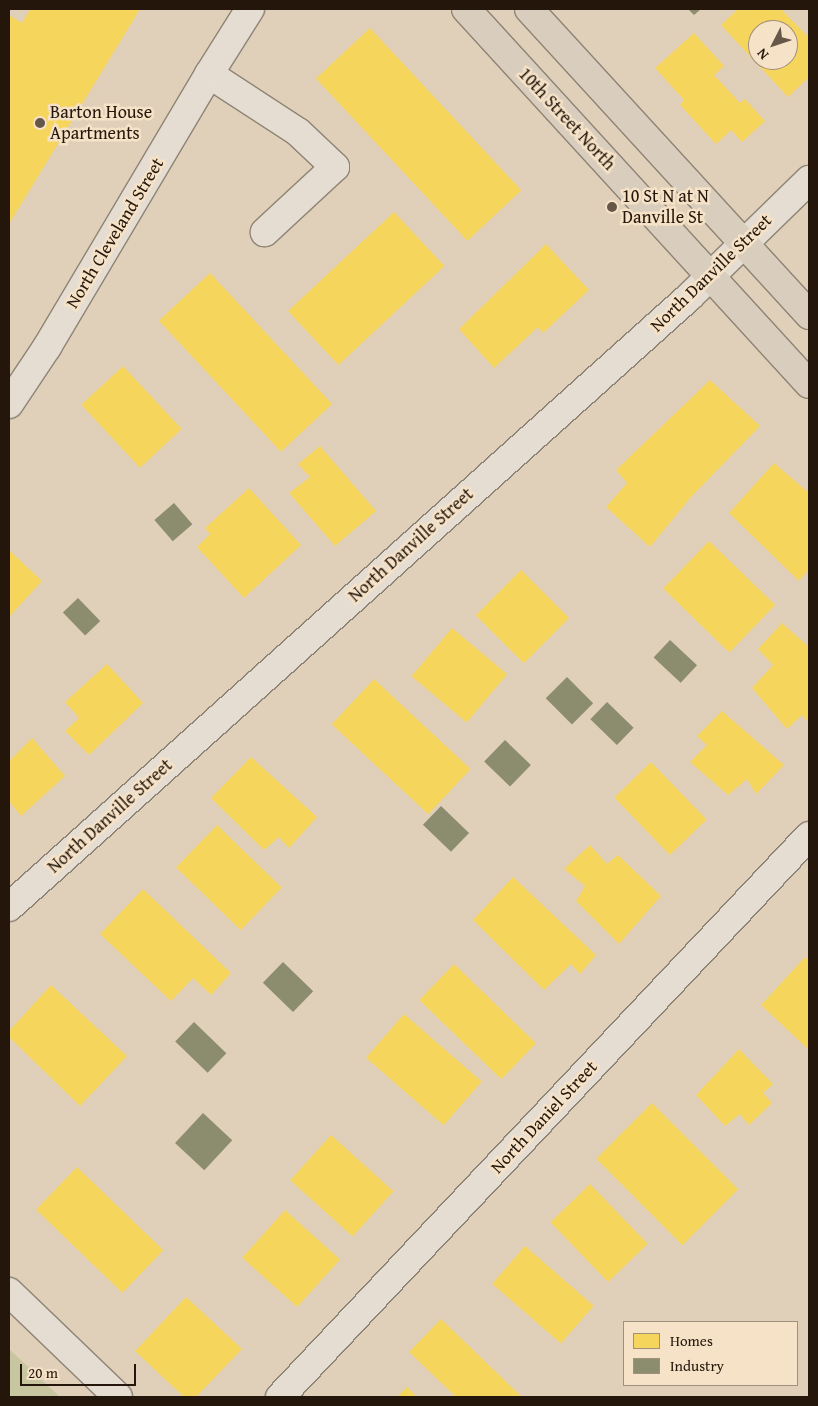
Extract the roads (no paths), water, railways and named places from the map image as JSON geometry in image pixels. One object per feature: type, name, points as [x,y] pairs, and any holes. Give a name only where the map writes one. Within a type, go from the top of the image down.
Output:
[{"type":"main road","name":"10th Street North","points":[[466,9],[809,384]]},
{"type":"main road","points":[[529,9],[809,315]]},
{"type":"street","name":"North Cleveland Street","points":[[9,404],[47,348],[209,74],[250,9]]},
{"type":"street","points":[[209,74],[298,132],[335,167],[265,232]]},
{"type":"street","name":"North Danville Street","points":[[9,907],[710,275],[809,180]]},
{"type":"street","name":"North Daniel Street","points":[[280,1397],[809,836]]},
{"type":"street","points":[[9,1292],[118,1397]]},
{"type":"place","name":"Barton House Apartments","points":[[40,123]]},
{"type":"place","name":"10 St N at N Danville St","points":[[612,207]]}]
